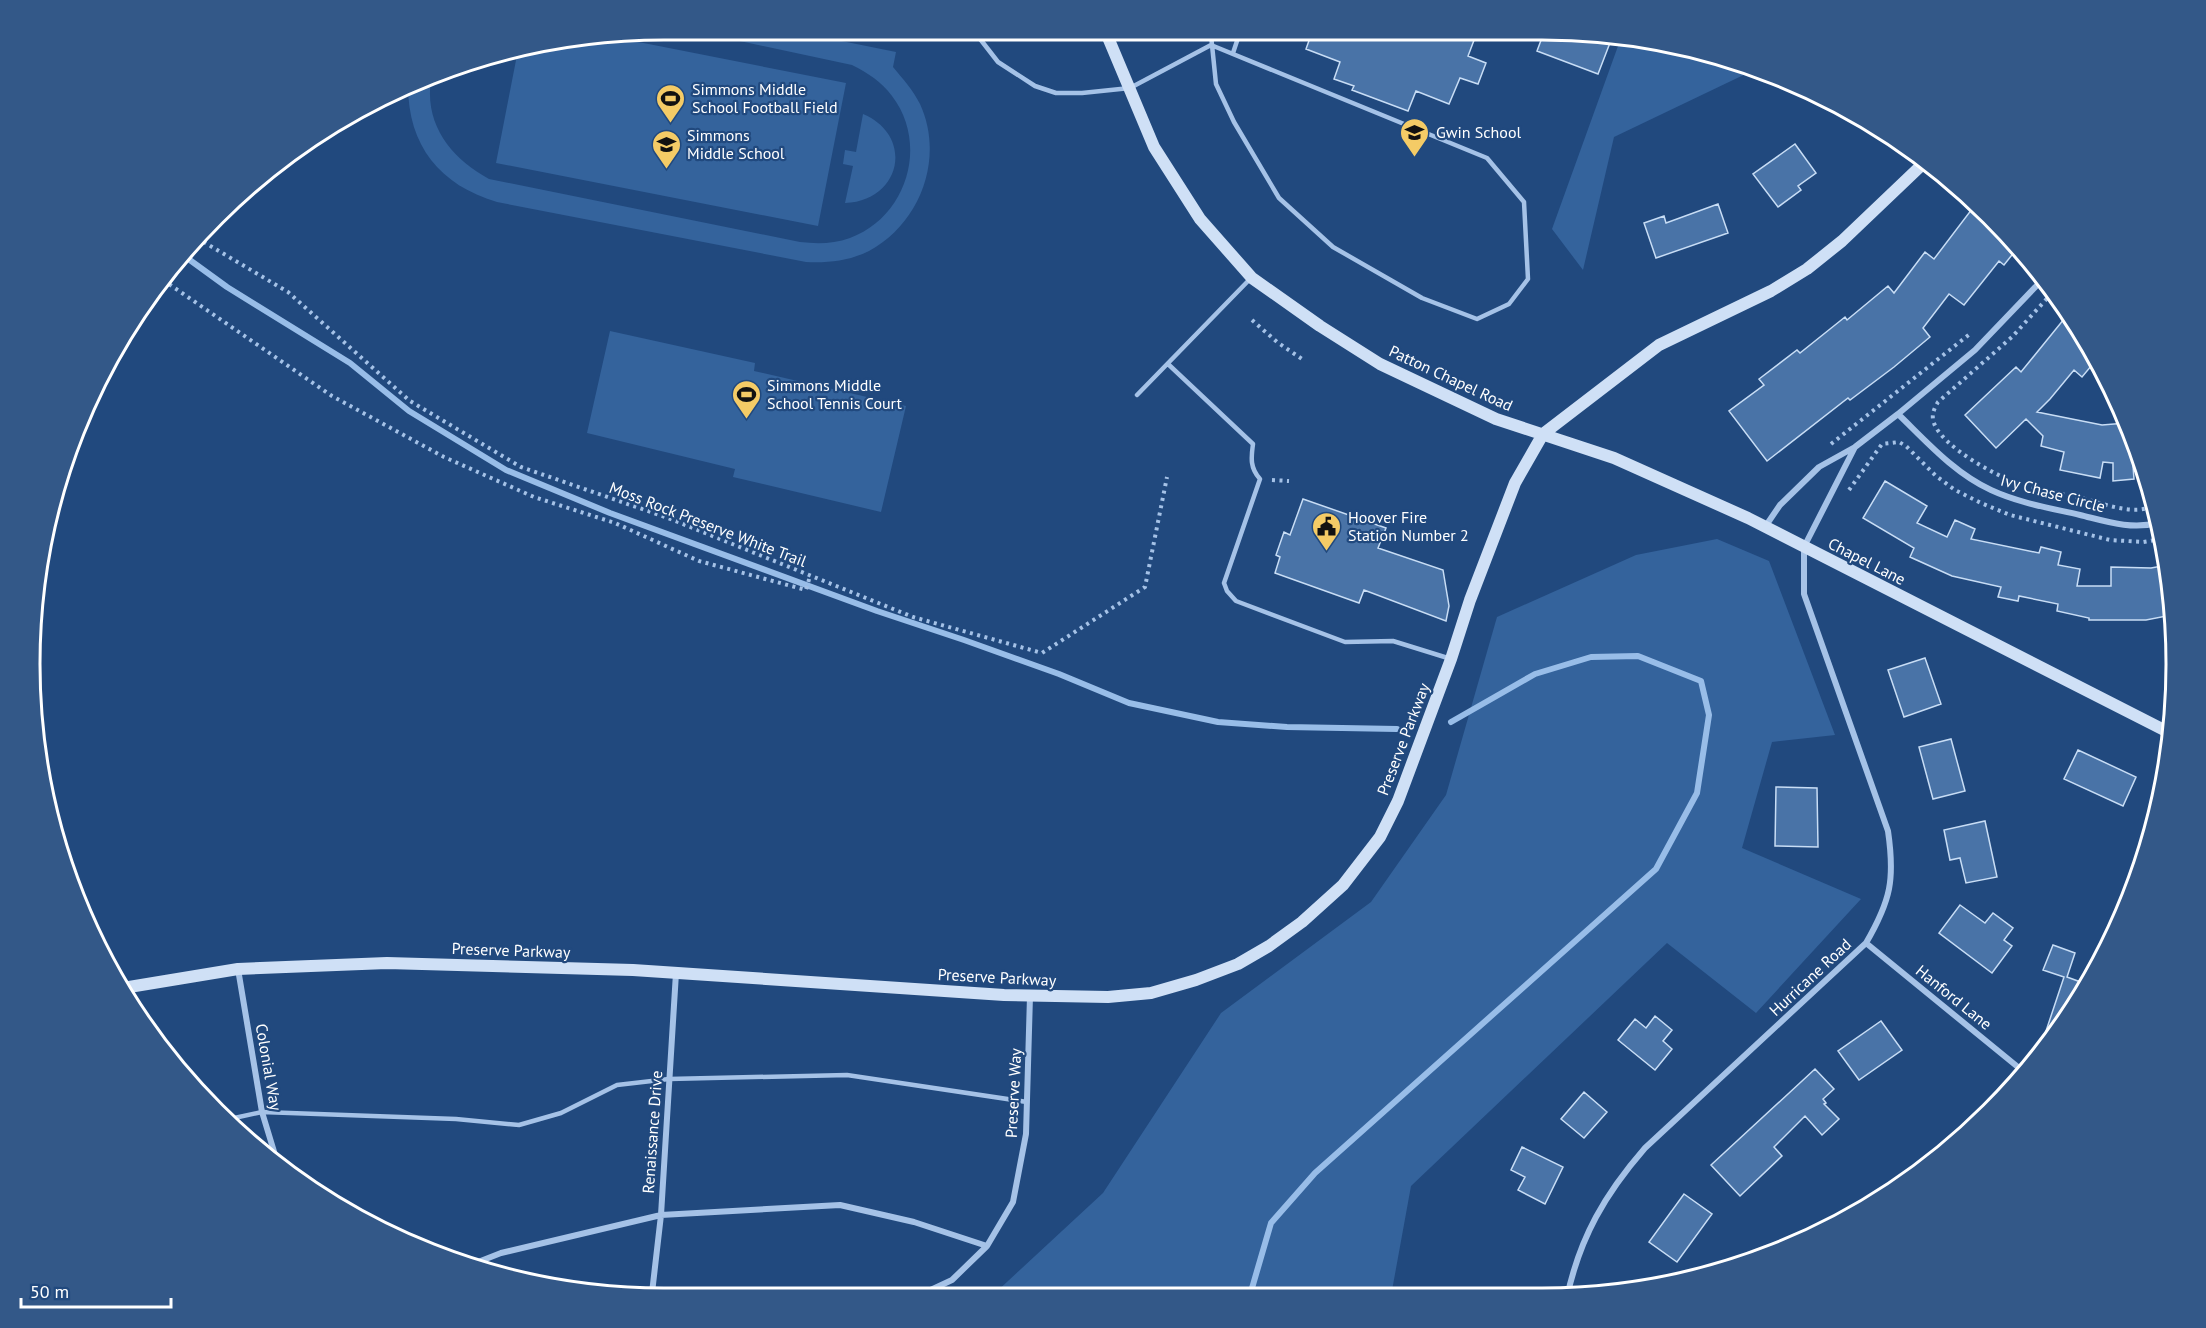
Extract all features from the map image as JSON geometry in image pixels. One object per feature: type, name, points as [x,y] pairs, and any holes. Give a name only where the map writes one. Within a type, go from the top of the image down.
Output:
[{"type":"street","name":"Patton Chapel Road","points":[[1109,40],[1155,147],[1200,219],[1252,278],[1320,326],[1380,364],[1496,419],[1543,434]]},
{"type":"street","points":[[1543,434],[1659,345],[1771,291],[1807,269],[1842,241],[1919,167]]},
{"type":"street","points":[[1765,527],[1780,505],[1819,467],[1855,447],[1976,350],[2038,285]]},
{"type":"street","name":"Ivy Chase Circle","points":[[1898,414],[1936,452],[1962,472],[1990,489],[2023,501],[2119,524],[2138,526],[2149,524]]},
{"type":"street","name":"Chapel Lane","points":[[1543,434],[1614,458],[1765,527],[2162,729]]},
{"type":"street","name":"Preserve Parkway","points":[[131,987],[238,969],[387,963],[676,973],[1030,996],[1108,997],[1151,993],[1196,980],[1238,964],[1269,946],[1302,922],[1343,885],[1380,837],[1398,801],[1451,659],[1470,600],[1515,483],[1543,434]]},
{"type":"street","points":[[1804,547],[1855,447]]},
{"type":"street","name":"Hurricane Road","points":[[1569,1287],[1583,1242],[1602,1204],[1621,1176],[1645,1148],[1866,943],[1881,918],[1892,881],[1888,831],[1804,594],[1804,547]]},
{"type":"street","name":"Hanford Lane","points":[[1866,943],[2018,1067]]},
{"type":"street","name":"Colonial Way","points":[[238,969],[262,1113],[273,1150]]},
{"type":"street","name":"Renaissance Drive","points":[[653,1287],[661,1215],[676,973]]},
{"type":"street","name":"Preserve Way","points":[[935,1288],[952,1280],[987,1246],[1013,1202],[1026,1134],[1030,996]]},
{"type":"street","points":[[483,1260],[501,1253],[661,1215],[840,1205],[914,1222],[987,1246]]},
{"type":"lane","points":[[981,40],[1007,68],[1035,86],[1056,93],[1130,88],[1211,45],[1487,158],[1524,202],[1528,279],[1509,304],[1477,319],[1422,298],[1333,247],[1279,198],[1234,122],[1216,84],[1211,45],[1211,40]]},
{"type":"lane","points":[[1233,53],[1237,40]]},
{"type":"lane","points":[[1137,395],[1252,278]]},
{"type":"lane","points":[[1168,364],[1253,444],[1252,465],[1260,479],[1224,583],[1236,602],[1345,642],[1393,641],[1451,659]]},
{"type":"lane","points":[[237,1118],[262,1113],[456,1119],[519,1125],[561,1113],[617,1085],[669,1079],[847,1075],[1027,1102]]},
{"type":"path","name":"Moss Rock Preserve White Trail","points":[[205,243],[288,292],[410,401],[521,467],[668,518],[913,617],[1042,653],[1144,587],[1167,477]]},
{"type":"path","points":[[169,284],[332,396],[444,457],[534,497],[615,523],[699,561],[806,590],[810,577]]},
{"type":"path","points":[[2047,298],[2012,338],[1938,402],[1933,410],[1933,422],[1940,435],[1993,473],[2022,484],[2128,509],[2146,509]]},
{"type":"path","points":[[1252,320],[1277,342],[1302,359]]},
{"type":"path","points":[[1825,449],[1972,332]]},
{"type":"path","points":[[1260,479],[1289,481]]},
{"type":"shaded area","points":[[735,40],[837,40],[896,52],[893,67],[920,104],[927,125],[930,146],[923,188],[914,207],[887,239],[869,251],[830,262],[806,262],[497,202],[477,195],[444,174],[431,160],[421,144],[409,107],[408,96],[431,86],[431,108],[442,137],[462,160],[489,179],[800,242],[831,242],[850,238],[870,228],[886,214],[898,196],[906,177],[910,156],[909,135],[903,115],[892,96],[884,86],[852,65]]},
{"type":"shaded area","name":"Simmons Middle School Football Field","points":[[635,41],[846,83],[818,226],[496,163],[516,59],[542,52]]},
{"type":"shaded area","points":[[1618,46],[1664,52],[1744,75],[1614,137],[1583,270],[1552,229]]},
{"type":"shaded area","points":[[863,114],[879,124],[890,137],[895,151],[894,166],[889,180],[879,191],[864,200],[845,203],[853,166],[843,164],[845,150],[856,152]]},
{"type":"shaded area","name":"Simmons Middle School Tennis Court","points":[[610,331],[755,363],[754,371],[906,406],[881,512],[733,477],[735,469],[587,433]]},
{"type":"shaded area","points":[[1717,539],[1769,561],[1835,735],[1772,742],[1742,848],[1861,899],[1756,1013],[1667,943],[1411,1186],[1392,1288],[1000,1288],[1103,1193],[1221,1013],[1371,902],[1446,795],[1497,617],[1636,555]]},
{"type":"building","points":[[1309,40],[1474,40],[1468,56],[1486,63],[1478,84],[1460,78],[1449,104],[1416,91],[1408,111],[1352,90],[1354,86],[1334,79],[1340,62],[1306,49]]},
{"type":"building","points":[[1541,40],[1609,45],[1598,74],[1537,51]]},
{"type":"building","points":[[1795,144],[1816,173],[1798,186],[1801,190],[1778,207],[1753,174]]},
{"type":"building","points":[[1718,204],[1728,233],[1656,258],[1644,223],[1664,216],[1666,223]]},
{"type":"building","points":[[1970,211],[2012,255],[2004,265],[1999,261],[1964,305],[1949,294],[1923,328],[1930,337],[1894,367],[1850,400],[1848,398],[1767,461],[1729,411],[1764,385],[1759,379],[1797,350],[1800,353],[1845,317],[1847,320],[1888,286],[1894,293],[1925,252],[1934,259]]},
{"type":"building","points":[[2062,321],[2090,367],[2082,377],[2074,370],[2037,412],[2102,425],[2117,424],[2133,468],[2134,479],[2113,481],[2113,463],[2103,462],[2100,478],[2060,470],[2064,452],[2041,446],[2043,436],[2026,419],[1996,448],[1965,415],[2016,367],[2021,372]]},
{"type":"building","points":[[1885,481],[1927,506],[1917,523],[1947,537],[1955,520],[1975,529],[1971,539],[2039,553],[2041,547],[2061,552],[2058,565],[2080,569],[2077,586],[2111,586],[2111,567],[2158,567],[2163,617],[2146,620],[2089,620],[2089,618],[2057,611],[2058,604],[2019,596],[2018,601],[1998,597],[2001,587],[1952,576],[1910,557],[1914,548],[1863,518]]},
{"type":"building","name":"Hoover Fire Station Number 2","points":[[1303,499],[1386,528],[1378,548],[1443,570],[1449,606],[1446,621],[1364,590],[1359,603],[1275,573],[1280,557],[1276,555],[1284,532],[1290,535]]},
{"type":"building","points":[[1925,658],[1941,704],[1904,717],[1888,670]]},
{"type":"building","points":[[1951,739],[1965,791],[1933,799],[1919,747]]},
{"type":"building","points":[[2078,750],[2136,777],[2123,806],[2064,779]]},
{"type":"building","points":[[1776,787],[1817,788],[1818,847],[1775,846]]},
{"type":"building","points":[[1985,821],[1997,877],[1966,883],[1960,858],[1950,860],[1944,830]]},
{"type":"building","points":[[1960,905],[1985,923],[1993,913],[2013,928],[2004,940],[2012,946],[1992,973],[1939,933]]},
{"type":"building","points":[[2053,945],[2075,953],[2067,977],[2079,981],[2046,1030],[2064,977],[2043,970]]},
{"type":"building","points":[[1655,1016],[1672,1030],[1663,1041],[1672,1049],[1655,1070],[1618,1040],[1635,1019],[1646,1028]]},
{"type":"building","points":[[1881,1021],[1902,1050],[1859,1080],[1838,1051]]},
{"type":"building","points":[[1815,1069],[1834,1089],[1823,1099],[1826,1103],[1824,1104],[1839,1119],[1822,1135],[1805,1116],[1774,1147],[1782,1156],[1740,1196],[1711,1165]]},
{"type":"building","points":[[1584,1092],[1607,1112],[1584,1138],[1561,1119]]},
{"type":"building","points":[[1522,1147],[1563,1167],[1545,1204],[1518,1190],[1525,1177],[1511,1170]]},
{"type":"building","points":[[1684,1194],[1712,1214],[1677,1262],[1649,1242]]},
{"type":"waterway","points":[[189,260],[227,287],[350,363],[409,411],[506,470],[610,513],[877,611],[1059,674],[1129,703],[1218,722],[1287,727],[1397,729]]},
{"type":"waterway","points":[[1252,1288],[1271,1223],[1315,1173],[1656,869],[1697,793],[1709,715],[1701,681],[1638,656],[1591,657],[1535,674],[1451,722]]},
{"type":"place","name":"Simmons Middle School Football Field","points":[[671,124]]},
{"type":"place","name":"Gwin School","points":[[1415,158]]},
{"type":"place","name":"Simmons Middle School","points":[[666,170]]},
{"type":"place","name":"Simmons Middle School Tennis Court","points":[[746,420]]},
{"type":"place","name":"Hoover Fire Station Number 2","points":[[1327,552]]}]
